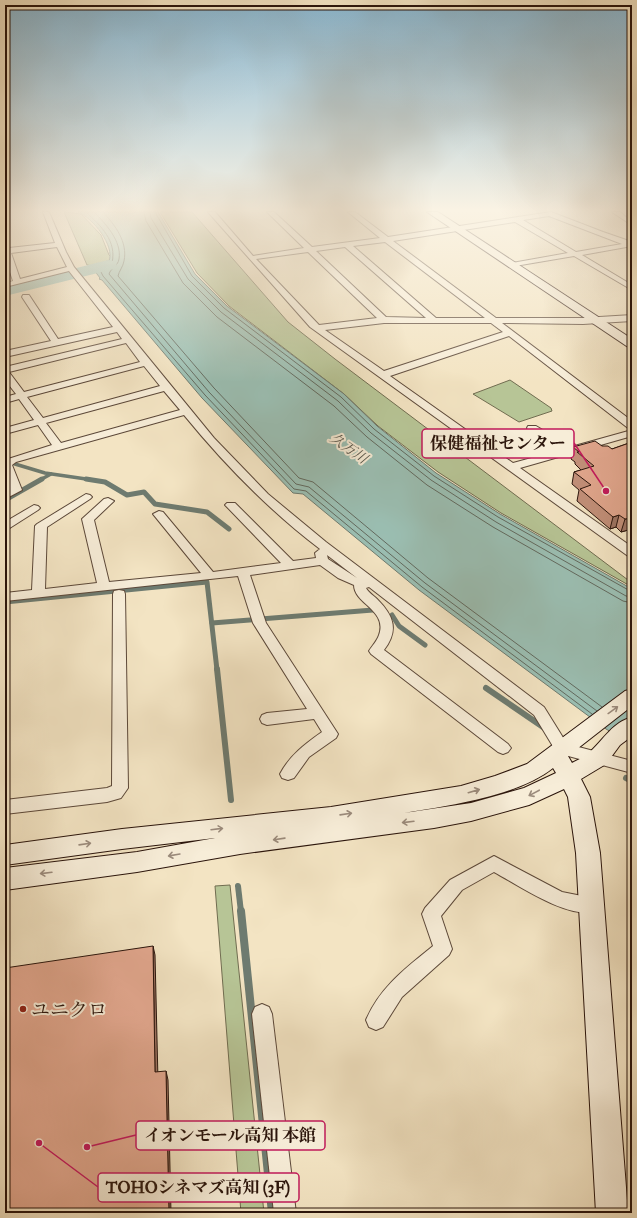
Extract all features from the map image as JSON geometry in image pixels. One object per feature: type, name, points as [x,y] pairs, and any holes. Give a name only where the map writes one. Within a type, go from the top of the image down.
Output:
[{"type":"street","points":[[12,269],[17,282]]},
{"type":"street","points":[[261,269],[317,328],[632,553]]},
{"type":"street","points":[[330,269],[384,320]]},
{"type":"street","points":[[375,269],[434,320]]},
{"type":"street","points":[[425,269],[632,426]]},
{"type":"street","points":[[518,269],[632,344]]},
{"type":"street","points":[[599,269],[632,288]]},
{"type":"street","points":[[5,285],[74,271],[127,340],[210,440],[264,496],[366,584],[494,675],[539,711],[579,798],[588,853],[612,1213]]},
{"type":"street","points":[[26,297],[56,342]]},
{"type":"street","points":[[317,328],[384,320],[596,321],[632,318]]},
{"type":"street","points":[[5,354],[119,329]]},
{"type":"street","points":[[382,375],[510,333]]},
{"type":"street","points":[[59,446],[5,371],[127,340]]},
{"type":"street","points":[[5,400],[146,363]]},
{"type":"street","points":[[5,431],[166,387]]},
{"type":"street","points":[[5,496],[16,490],[8,463],[59,446],[186,411]]},
{"type":"street","points":[[532,428],[569,450]]},
{"type":"street","points":[[510,467],[632,433]]},
{"type":"street","points":[[38,593],[41,526],[86,496]]},
{"type":"street","points":[[104,587],[88,519],[108,501]]},
{"type":"street","points":[[231,505],[290,565]]},
{"type":"street","points":[[5,527],[34,508]]},
{"type":"street","points":[[159,514],[210,576]]},
{"type":"street","points":[[322,546],[322,561]]},
{"type":"street","points":[[5,597],[210,576],[322,561],[346,578],[366,584]]},
{"type":"street","points":[[243,571],[259,620],[331,734],[304,753],[288,774]]},
{"type":"street","points":[[366,584],[360,591],[378,606],[387,626],[385,638],[376,652],[503,748]]},
{"type":"street","points":[[5,807],[107,795],[115,793],[120,788],[119,594]]},
{"type":"street","points":[[5,856],[122,839],[331,816],[461,795],[499,784],[535,770],[594,723],[632,696]]},
{"type":"street","points":[[267,719],[318,713]]},
{"type":"street","points":[[5,879],[137,862],[240,844],[434,819],[471,812],[529,796],[569,776],[598,758],[613,739],[632,725]]},
{"type":"street","points":[[558,752],[598,758],[632,766]]},
{"type":"street","points":[[376,1020],[395,990],[443,949],[430,914],[456,885],[494,863],[559,900],[591,905]]},
{"type":"street","points":[[262,1014],[285,1213]]},
{"type":"green space","points":[[194,269],[242,269],[288,322],[632,583],[632,587],[501,513],[438,472],[378,426],[344,394],[229,306]]},
{"type":"green space","points":[[510,380],[551,408],[552,411],[519,422],[473,394]]},
{"type":"green space","points":[[230,885],[264,1213],[241,1213],[215,886]]},
{"type":"water","name":"久万川","points":[[85,269],[192,269],[195,274],[227,306],[344,394],[377,426],[436,473],[500,514],[632,589],[632,744],[606,729],[419,590],[303,494],[293,493],[202,398],[102,280],[99,279],[100,278],[94,270],[70,275],[68,273]]},
{"type":"building","points":[[595,441],[602,446],[608,446],[612,449],[632,442],[632,518],[625,519],[619,515],[613,517],[580,489],[591,485],[574,472],[594,466],[573,447]]},
{"type":"building","points":[[153,946],[155,1072],[166,1071],[169,1213],[5,1213],[5,968]]},
{"type":"waterway","points":[[5,291],[93,269]]},
{"type":"waterway","points":[[5,461],[45,473],[93,480]]},
{"type":"waterway","points":[[40,480],[51,474]]},
{"type":"waterway","points":[[5,500],[42,479]]},
{"type":"waterway","points":[[86,479],[105,482],[127,495],[144,492],[155,504],[207,512],[229,529]]},
{"type":"waterway","points":[[5,602],[207,582],[217,670]]},
{"type":"waterway","points":[[212,623],[373,610]]},
{"type":"waterway","points":[[392,615],[399,626],[425,645]]},
{"type":"waterway","points":[[217,669],[231,800]]},
{"type":"waterway","points":[[486,688],[546,729]]},
{"type":"waterway","points":[[626,778],[632,781]]},
{"type":"waterway","points":[[238,886],[241,912]]},
{"type":"waterway","points":[[241,911],[272,1213]]},
{"type":"place","name":"保健福祉センター","points":[[606,491]]},
{"type":"place","name":"ユニクロ","points":[[23,1009]]},
{"type":"place","name":"TOHOシネマズ高知 (3F)","points":[[39,1143]]},
{"type":"place","name":"イオンモール高知 本館","points":[[87,1147]]}]
